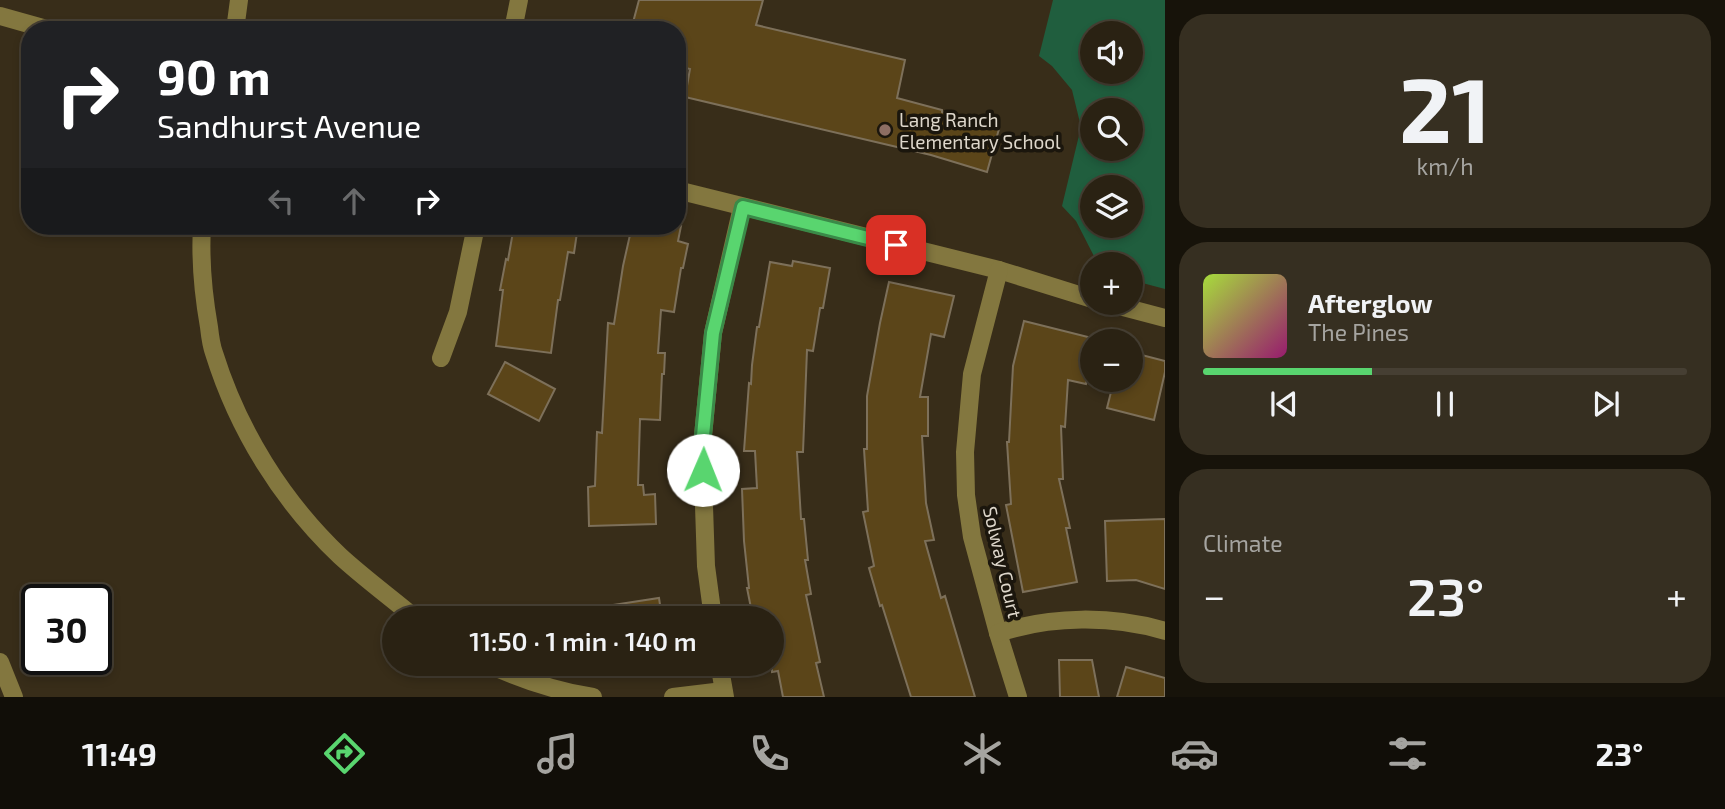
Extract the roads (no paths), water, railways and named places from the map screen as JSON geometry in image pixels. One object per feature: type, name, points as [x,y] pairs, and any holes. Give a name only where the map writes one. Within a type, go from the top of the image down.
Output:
[{"type":"street","points":[[236,21],[239,0]]},
{"type":"street","points":[[515,21],[519,0]]},
{"type":"street","points":[[0,16],[21,22]]},
{"type":"street","points":[[686,192],[999,270],[1080,295]]},
{"type":"street","points":[[711,606],[706,566],[702,446],[713,333],[743,207]]},
{"type":"street","points":[[202,235],[204,300],[213,351],[234,409],[261,459],[297,510],[340,555],[401,606]]},
{"type":"street","points":[[441,358],[458,312],[474,235]]},
{"type":"street","name":"Solway Court","points":[[999,270],[972,374],[965,452],[966,495],[972,537],[1018,697]]},
{"type":"street","points":[[1143,312],[1165,318]]},
{"type":"street","points":[[998,633],[1015,627],[1095,619],[1141,624],[1165,631]]},
{"type":"street","points":[[0,662],[14,697]]},
{"type":"street","points":[[512,676],[565,693],[593,697]]},
{"type":"street","points":[[673,697],[724,694],[721,676]]},
{"type":"place","name":"Lang Ranch Elementary School","points":[[885,130]]}]
